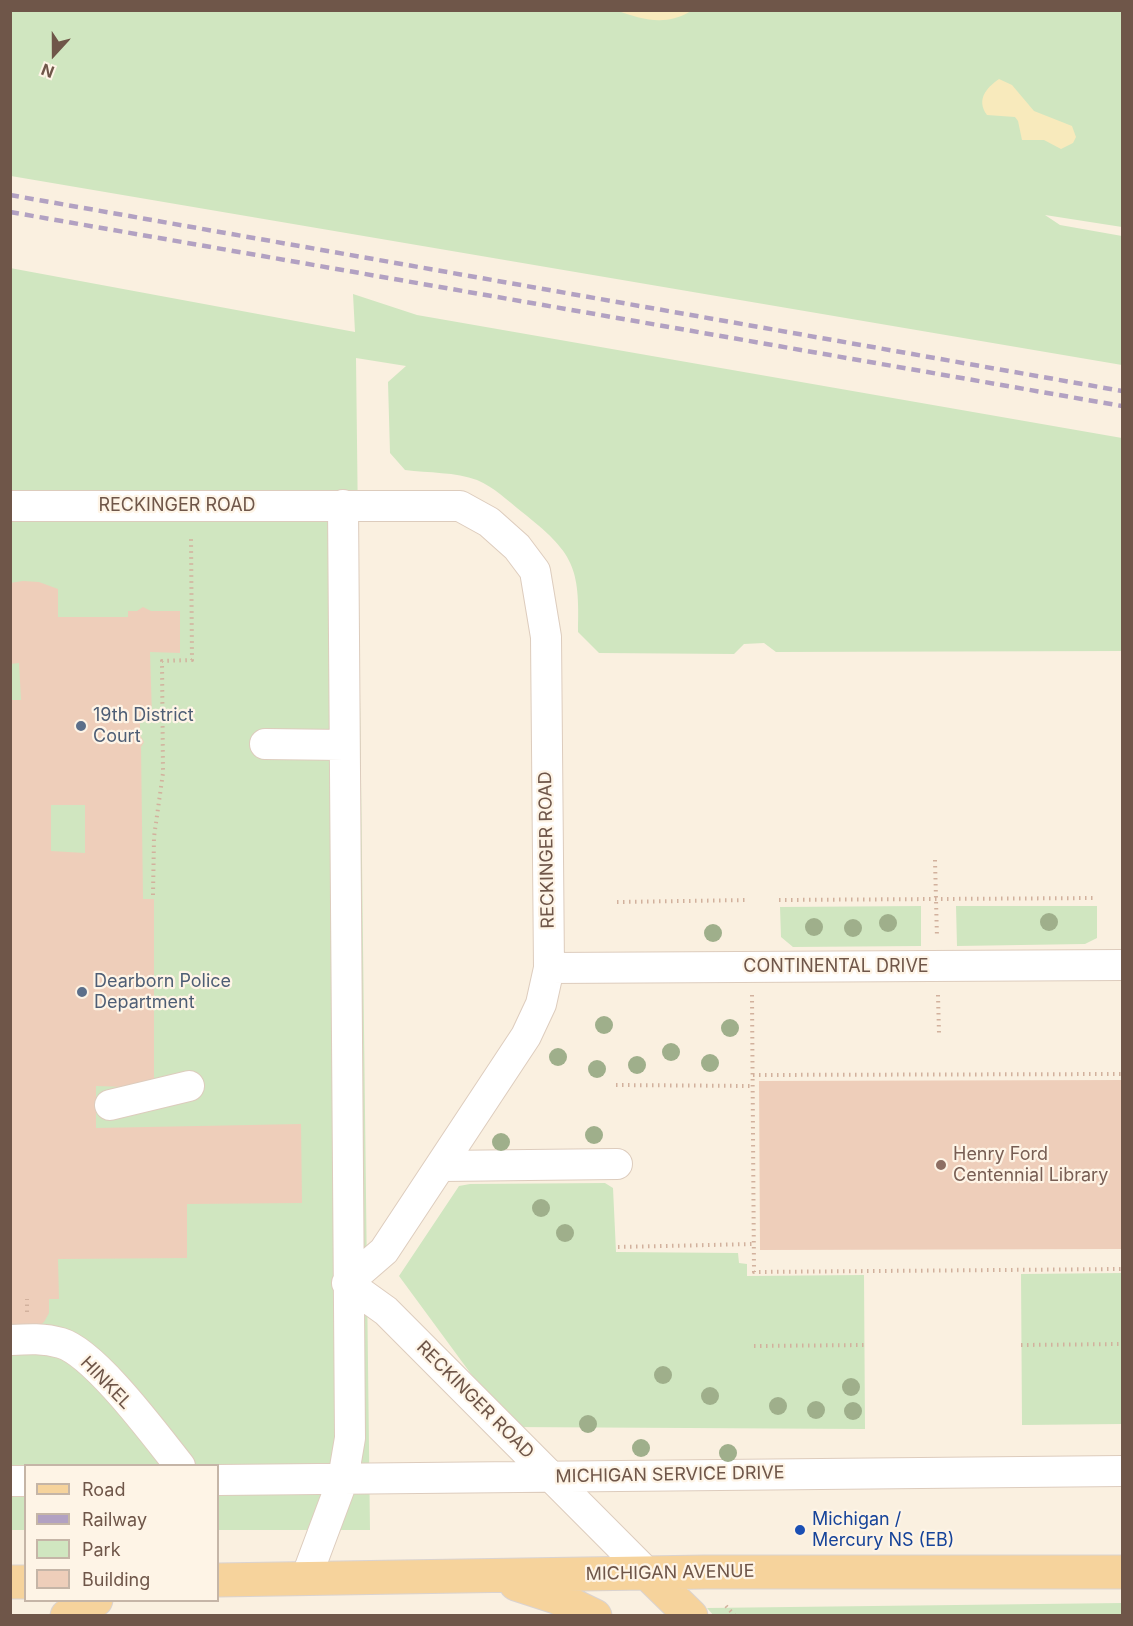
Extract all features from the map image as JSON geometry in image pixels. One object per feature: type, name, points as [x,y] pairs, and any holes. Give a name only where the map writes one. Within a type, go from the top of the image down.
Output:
[{"type":"main road","name":"MICHIGAN AVENUE","points":[[219,1580],[782,1571],[1122,1572]]},
{"type":"main road","points":[[648,1574],[691,1616]]},
{"type":"main road","points":[[489,1576],[556,1597],[595,1616]]},
{"type":"main road","points":[[67,1616],[92,1602]]},
{"type":"street","points":[[306,1578],[343,1479],[350,1438],[347,1283],[343,505]]},
{"type":"street","name":"RECKINGER ROAD","points":[[10,506],[460,506],[489,522],[517,547],[535,572],[546,637],[549,968],[541,1004],[526,1036],[384,1251],[347,1283],[386,1311],[648,1574]]},
{"type":"street","points":[[265,744],[344,745]]},
{"type":"street","name":"CONTINENTAL DRIVE","points":[[549,968],[1122,965]]},
{"type":"street","points":[[110,1105],[189,1086]]},
{"type":"street","points":[[442,1166],[617,1164]]},
{"type":"street","name":"HINKEL","points":[[10,1340],[41,1339],[70,1347],[95,1367],[178,1464]]},
{"type":"street","name":"MICHIGAN SERVICE DRIVE","points":[[219,1480],[1122,1471]]},
{"type":"path","points":[[153,895],[154,837],[163,773],[162,661],[192,660],[191,528]]},
{"type":"path","points":[[935,860],[937,947]]},
{"type":"path","points":[[779,900],[1097,898]]},
{"type":"path","points":[[617,902],[749,900]]},
{"type":"path","points":[[752,988],[754,1272],[1122,1269]]},
{"type":"path","points":[[938,989],[939,1033]]},
{"type":"path","points":[[753,1075],[1122,1074]]},
{"type":"path","points":[[616,1085],[753,1086]]},
{"type":"path","points":[[618,1247],[754,1244]]},
{"type":"path","points":[[27,1299],[27,1312]]},
{"type":"path","points":[[1021,1345],[1122,1344]]},
{"type":"path","points":[[754,1346],[865,1345]]},
{"type":"path","points":[[726,1606],[735,1616]]},
{"type":"green space","points":[[10,11],[1122,11],[1122,227],[1045,215],[1060,225],[1122,236],[1122,365],[11,176]]},
{"type":"green space","points":[[10,268],[355,332],[353,294],[417,315],[1122,438],[1122,651],[776,652],[764,643],[744,644],[734,654],[599,653],[578,632],[575,576],[563,551],[539,526],[501,494],[483,483],[460,475],[405,470],[390,453],[388,382],[406,366],[356,358],[370,1530],[219,1530],[219,1464],[24,1464],[24,1530],[11,1530]]},
{"type":"green space","points":[[921,906],[921,946],[793,947],[781,937],[780,907]]},
{"type":"green space","points":[[956,906],[1097,906],[1097,938],[1085,944],[957,946]]},
{"type":"green space","points":[[605,1183],[613,1188],[616,1252],[738,1253],[739,1263],[747,1264],[747,1276],[864,1275],[865,1429],[510,1427],[399,1276],[459,1186]]},
{"type":"green space","points":[[1122,1273],[1122,1424],[1022,1425],[1021,1274]]},
{"type":"green space","points":[[1122,1603],[1122,1616],[714,1616],[707,1608]]},
{"type":"sand","points":[[691,10],[682,16],[664,20],[646,19],[618,11]]},
{"type":"sand","points":[[999,79],[1012,85],[1034,111],[1072,126],[1076,137],[1073,143],[1061,149],[1044,140],[1022,140],[1015,117],[987,115],[982,104],[984,95]]},
{"type":"building","name":"Dearborn Police Department","points":[[39,582],[58,589],[58,617],[128,617],[128,611],[137,611],[143,607],[151,611],[180,611],[180,653],[150,652],[152,716],[140,717],[140,735],[144,742],[141,747],[143,899],[154,899],[154,1088],[96,1086],[96,1128],[301,1124],[302,1203],[187,1204],[187,1258],[58,1259],[59,1299],[49,1299],[49,1313],[44,1322],[36,1328],[17,1327],[10,1322],[10,700],[21,700],[19,663],[10,664],[10,583]],"holes":[[[51,805],[85,805],[85,853],[51,851]]]},
{"type":"building","name":"Henry Ford Centennial Library","points":[[1122,1080],[1122,1249],[760,1250],[759,1081]]},
{"type":"railway","points":[[10,195],[1122,391]]},
{"type":"railway","points":[[10,212],[1122,406]]},
{"type":"place","name":"19th District Court","points":[[81,726]]},
{"type":"place","name":"Dearborn Police Department","points":[[82,992]]},
{"type":"place","name":"Henry Ford Centennial Library","points":[[941,1165]]},
{"type":"place","name":"Michigan / Mercury NS (EB)","points":[[800,1530]]}]
